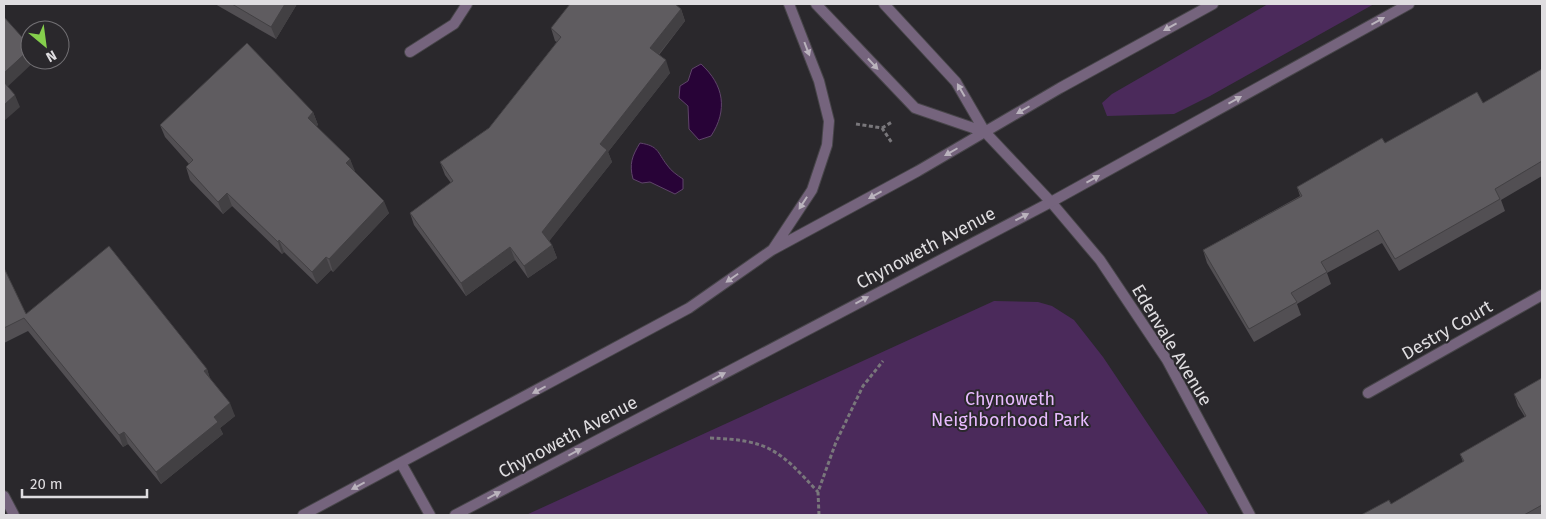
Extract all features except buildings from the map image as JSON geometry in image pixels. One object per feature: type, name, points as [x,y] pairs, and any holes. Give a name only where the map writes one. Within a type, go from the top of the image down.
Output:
[{"type":"street","points":[[410,52],[454,24],[467,4]]},
{"type":"street","points":[[772,250],[812,190],[827,145],[829,121],[819,81],[789,4]]},
{"type":"street","points":[[816,4],[915,108],[985,132]]},
{"type":"street","points":[[884,4],[956,82],[985,132]]},
{"type":"street","points":[[303,515],[689,308],[772,250],[1213,4]]},
{"type":"street","name":"Chynoweth Avenue","points":[[455,515],[1051,202],[1409,4]]},
{"type":"street","name":"Edenvale Avenue","points":[[985,132],[1051,202],[1100,260],[1162,352],[1250,515]]},
{"type":"street","name":"Destry Court","points":[[1368,394],[1542,295]]},
{"type":"street","points":[[401,463],[430,515]]},
{"type":"street","points":[[4,496],[14,515]]},
{"type":"path","points":[[848,123],[882,128],[892,144]]},
{"type":"path","points":[[819,515],[818,492],[836,442],[863,386],[883,361]]},
{"type":"path","points":[[710,438],[743,439],[770,448],[791,463],[818,492]]},
{"type":"green space","points":[[1268,4],[1374,4],[1210,96],[1174,114],[1107,116],[1102,103],[1112,94]]},
{"type":"green space","name":"Chynoweth Neighborhood Park","points":[[994,301],[1038,302],[1052,306],[1074,320],[1103,357],[1209,515],[526,515]]},
{"type":"shaded area","points":[[701,64],[715,80],[721,98],[721,107],[720,117],[711,136],[699,140],[689,129],[688,106],[679,98],[680,86],[688,81],[692,69]]},
{"type":"shaded area","points":[[640,143],[657,150],[670,169],[683,179],[683,189],[675,194],[650,182],[642,183],[633,179],[632,160]]}]
